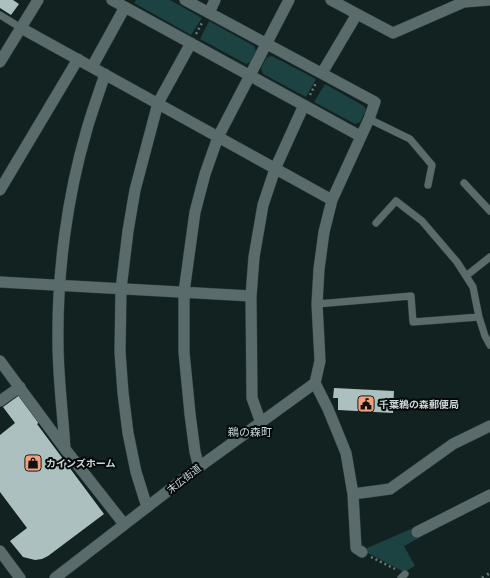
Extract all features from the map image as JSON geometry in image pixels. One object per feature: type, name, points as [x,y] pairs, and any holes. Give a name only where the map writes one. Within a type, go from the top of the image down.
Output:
[{"type":"street","points":[[0,62],[38,0]]},
{"type":"street","points":[[112,0],[360,136]]},
{"type":"street","points":[[185,0],[375,102],[369,119],[332,200],[324,232],[319,268],[317,304],[320,361],[315,383],[328,409],[346,453],[353,494],[356,548],[362,552]]},
{"type":"street","points":[[209,12],[215,0]]},
{"type":"street","points":[[199,467],[195,452],[190,414],[184,352],[184,292],[195,212],[205,174],[218,137],[289,0]]},
{"type":"street","points":[[331,0],[393,33],[464,2],[490,0]]},
{"type":"street","points":[[92,67],[125,7]]},
{"type":"street","points":[[322,73],[357,14]]},
{"type":"street","points":[[21,28],[332,200]]},
{"type":"street","points":[[147,507],[136,472],[128,433],[123,393],[120,352],[120,289],[135,190],[158,103],[190,43]]},
{"type":"street","points":[[0,190],[78,59]]},
{"type":"street","points":[[65,449],[58,343],[60,286],[65,237],[73,187],[87,130],[105,74]]},
{"type":"street","points":[[261,423],[252,398],[250,296],[254,257],[263,205],[275,169],[304,106]]},
{"type":"street","points":[[0,282],[250,296]]},
{"type":"street","points":[[0,361],[65,449],[124,524]]},
{"type":"street","name":"末広街道","points":[[55,578],[199,467],[315,383]]},
{"type":"street","points":[[0,401],[20,387]]},
{"type":"street","points":[[353,494],[390,489],[453,444],[490,426]]},
{"type":"street","points":[[417,532],[490,495]]},
{"type":"street","points":[[0,550],[20,578]]},
{"type":"lane","points":[[0,15],[21,28]]},
{"type":"lane","points":[[369,119],[410,139],[432,166],[428,185]]},
{"type":"lane","points":[[464,183],[490,211]]},
{"type":"lane","points":[[376,223],[396,201],[422,222],[457,262],[473,287],[479,317],[485,336],[490,345]]},
{"type":"lane","points":[[466,276],[490,258]]},
{"type":"lane","points":[[317,304],[411,296],[413,322],[479,317]]},
{"type":"path","points":[[190,43],[209,12]]},
{"type":"path","points":[[304,106],[322,73]]},
{"type":"path","points":[[362,552],[403,576]]},
{"type":"shaded area","points":[[136,0],[170,0],[202,18],[191,35],[134,3]]},
{"type":"shaded area","points":[[209,21],[254,46],[256,51],[251,62],[246,64],[200,39]]},
{"type":"shaded area","points":[[272,56],[316,79],[306,97],[263,74],[261,68],[267,57]]},
{"type":"shaded area","points":[[325,84],[364,106],[366,110],[360,122],[355,124],[314,102]]},
{"type":"shaded area","points":[[413,528],[419,538],[404,546],[415,566],[404,572],[366,552],[367,548]]},
{"type":"building","points":[[0,0],[13,0],[19,4],[11,15],[0,8]]},
{"type":"building","name":"千葉鵜の森郵便局","points":[[334,388],[394,391],[393,413],[338,410],[338,398],[333,398]]},
{"type":"building","name":"カインズホーム","points":[[21,394],[41,421],[37,424],[104,514],[48,556],[35,560],[23,557],[10,541],[27,528],[0,492],[0,435],[15,423],[3,407]]},
{"type":"railway","points":[[482,578],[490,573]]},
{"type":"place","name":"千葉鵜の森郵便局","points":[[366,404]]},
{"type":"place","name":"カインズホーム","points":[[33,463]]},
{"type":"district","name":"鵜の森町","points":[[250,432]]}]
